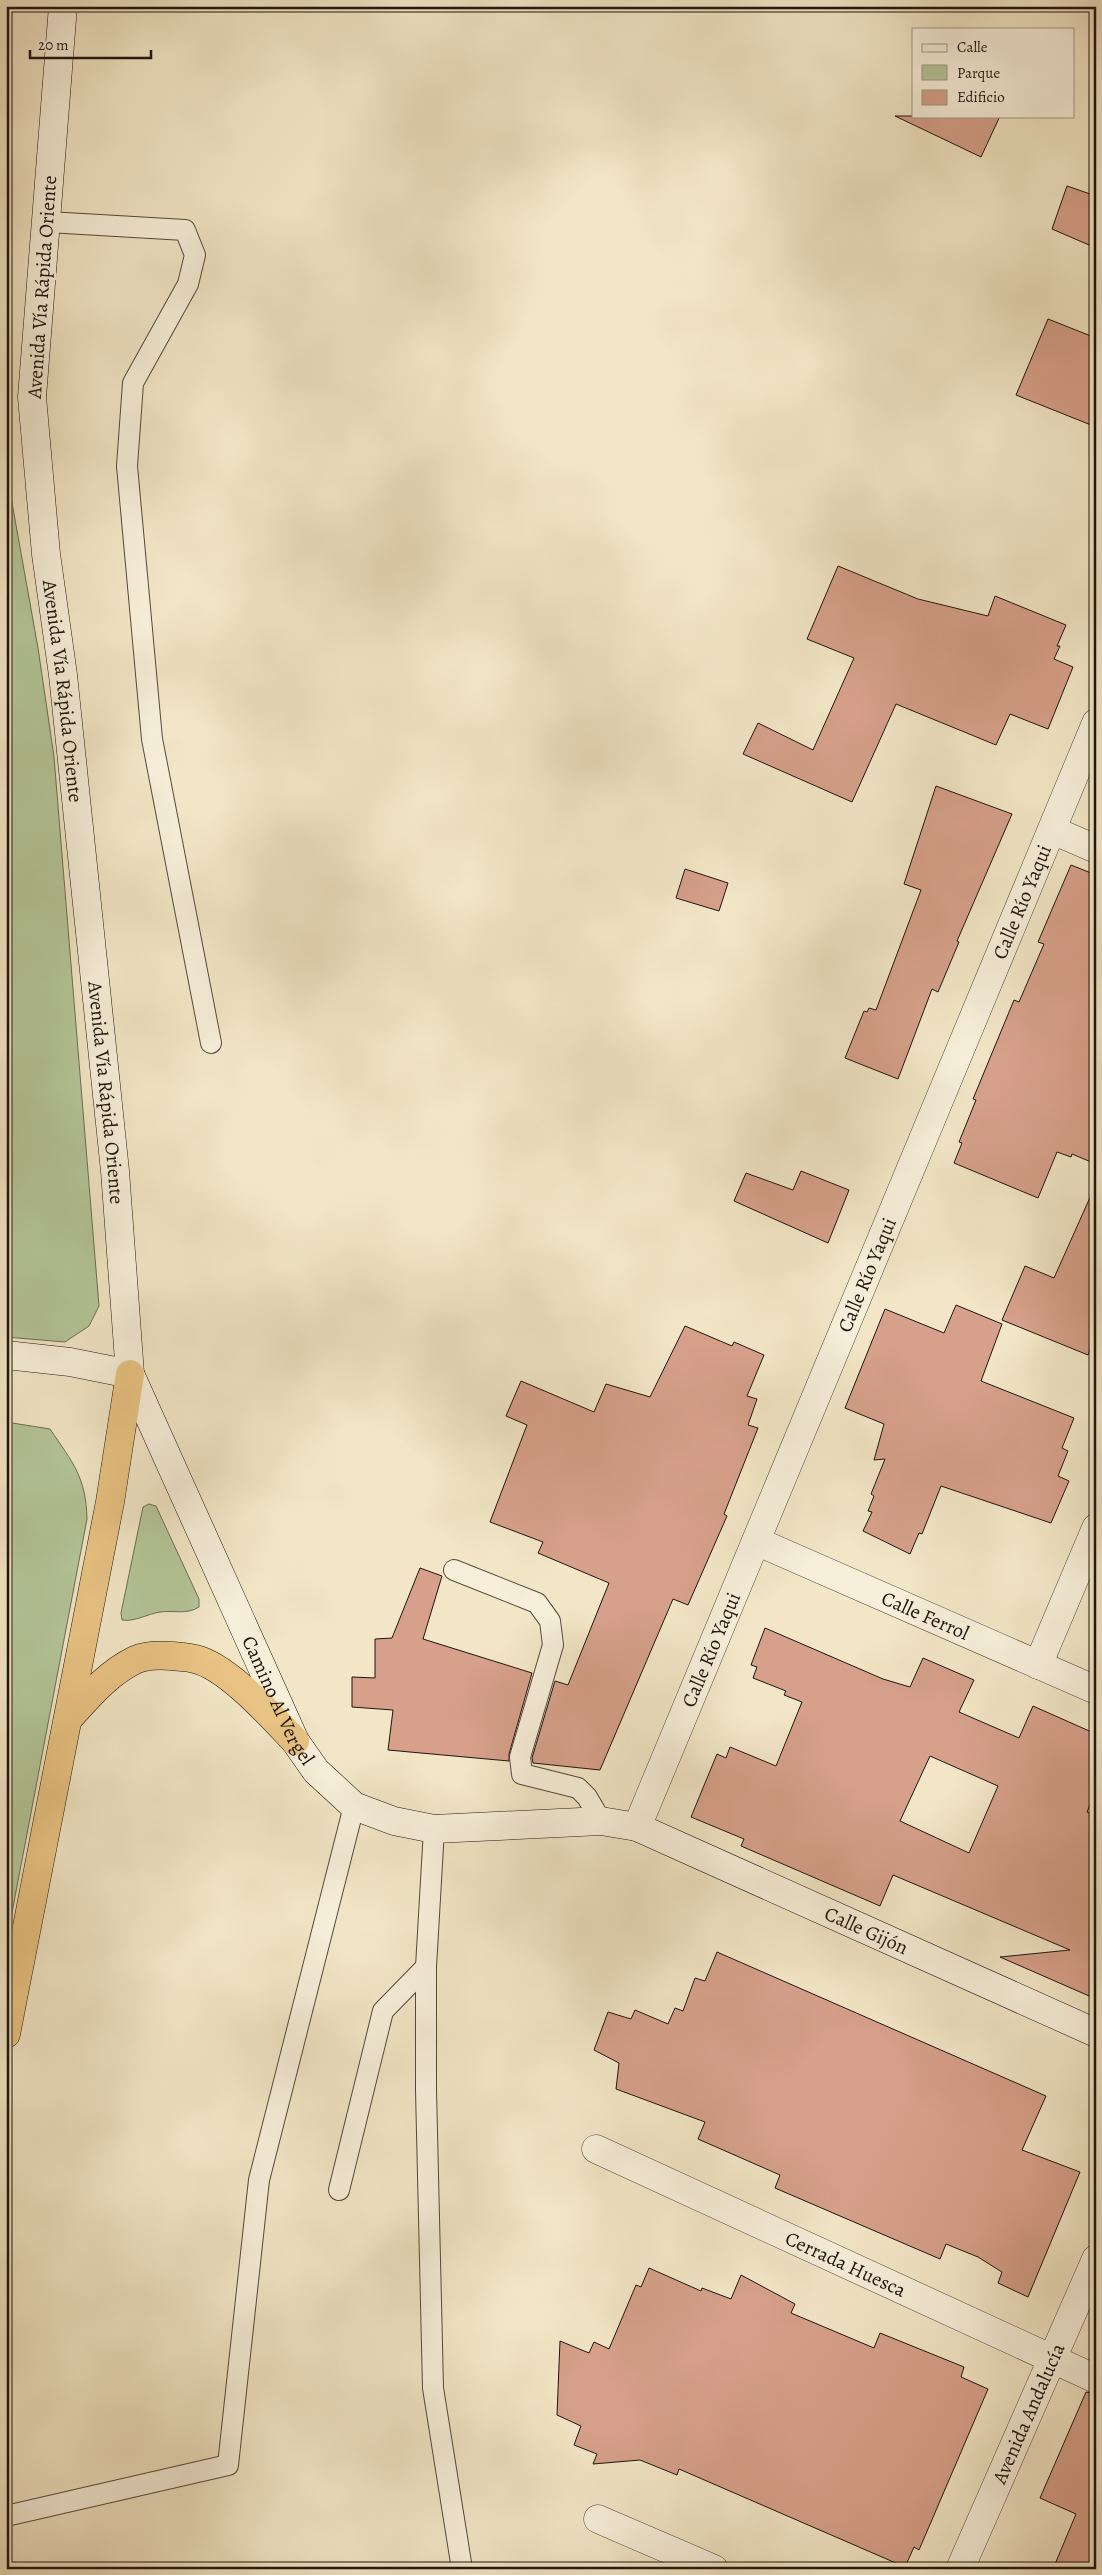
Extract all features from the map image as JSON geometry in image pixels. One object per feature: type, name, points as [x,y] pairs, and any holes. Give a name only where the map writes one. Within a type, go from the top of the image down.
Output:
[{"type":"highway","points":[[6,2034],[110,1502],[130,1374]]},
{"type":"highway","points":[[69,1718],[94,1690],[112,1675],[135,1660],[160,1655],[196,1659],[225,1675],[252,1698],[295,1741]]},
{"type":"street","name":"Avenida Vía Rápida Oriente","points":[[64,6],[48,222],[32,397],[46,554],[64,675],[115,1171],[130,1374]]},
{"type":"street","name":"Calle Río Yaqui","points":[[637,1827],[1096,723]]},
{"type":"street","points":[[1052,830],[1096,849]]},
{"type":"street","points":[[6,1355],[70,1362],[130,1374]]},
{"type":"street","name":"Camino Al Vergel","points":[[130,1374],[295,1741],[316,1771],[354,1806],[394,1821],[434,1829],[601,1822],[637,1827]]},
{"type":"street","points":[[1038,1665],[1096,1528]]},
{"type":"street","name":"Calle Ferrol","points":[[756,1541],[1096,1690]]},
{"type":"street","name":"Calle Gijón","points":[[637,1827],[1096,2033]]},
{"type":"street","name":"Cerrada Huesca","points":[[596,2149],[1096,2380]]},
{"type":"street","name":"Avenida Andalucía","points":[[960,2569],[1096,2259]]},
{"type":"street","points":[[598,2519],[714,2569]]},
{"type":"lane","points":[[48,222],[185,230],[195,255],[188,284],[133,383],[127,466],[152,739],[211,1043]]},
{"type":"lane","points":[[454,1570],[537,1603],[550,1621],[552,1645],[520,1757],[522,1774],[578,1788],[587,1797],[601,1822]]},
{"type":"lane","points":[[6,2516],[228,2465],[259,2180],[354,1806]]},
{"type":"lane","points":[[434,1829],[426,1967],[426,2090],[433,2388],[462,2569]]},
{"type":"lane","points":[[339,2190],[383,2011],[426,1967]]},
{"type":"green space","points":[[6,469],[38,648],[54,757],[99,1306],[89,1326],[65,1342],[6,1337]]},
{"type":"green space","points":[[6,1422],[50,1429],[77,1471],[84,1492],[87,1519],[6,1944]]},
{"type":"green space","points":[[149,1504],[156,1506],[199,1599],[199,1607],[185,1612],[160,1612],[132,1620],[122,1620],[121,1613],[143,1507]]},
{"type":"building","points":[[895,116],[912,116],[912,118],[999,118],[981,157]]},
{"type":"building","points":[[1067,186],[1096,196],[1096,248],[1052,229]]},
{"type":"building","points":[[1048,319],[1096,338],[1096,427],[1016,395]]},
{"type":"building","points":[[838,566],[918,599],[988,616],[995,596],[1066,625],[1054,659],[1073,667],[1048,729],[1010,714],[996,745],[896,704],[852,802],[743,754],[758,723],[813,750],[854,658],[807,639]]},
{"type":"building","points":[[936,786],[1012,814],[957,941],[959,942],[938,992],[932,989],[898,1079],[845,1058],[864,1011],[867,1012],[869,1008],[876,1010],[921,890],[904,884]]},
{"type":"building","points":[[1071,865],[1096,875],[1096,1164],[1072,1154],[1071,1157],[1057,1152],[1038,1198],[954,1163],[962,1143],[959,1142],[976,1100],[973,1099],[1014,1000],[1019,1002],[1044,944],[1038,942]]},
{"type":"building","points":[[685,869],[728,883],[719,911],[676,898]]},
{"type":"building","points":[[801,1171],[849,1190],[828,1243],[734,1201],[746,1173],[793,1190]]},
{"type":"building","points":[[1096,1184],[1096,1334],[1088,1355],[1002,1320],[1025,1266],[1054,1278]]},
{"type":"building","points":[[956,1305],[1002,1324],[981,1381],[1074,1418],[1062,1448],[1068,1451],[1058,1476],[1069,1481],[1051,1523],[941,1486],[922,1534],[919,1533],[910,1554],[863,1531],[872,1512],[868,1511],[874,1496],[871,1494],[885,1459],[874,1460],[884,1424],[845,1408],[885,1309],[944,1333]]},
{"type":"building","points":[[685,1326],[732,1346],[734,1342],[764,1355],[747,1396],[757,1399],[748,1425],[758,1428],[724,1514],[727,1516],[688,1605],[673,1599],[600,1770],[533,1763],[532,1758],[555,1681],[568,1685],[609,1583],[538,1553],[543,1542],[490,1522],[527,1425],[506,1416],[521,1381],[594,1412],[606,1384],[650,1397]]},
{"type":"building","points":[[420,1568],[442,1576],[423,1639],[532,1673],[509,1754],[509,1761],[388,1750],[393,1710],[352,1707],[352,1677],[375,1678],[375,1639],[392,1638]]},
{"type":"building","points":[[765,1628],[883,1679],[910,1687],[923,1658],[974,1680],[959,1712],[1019,1738],[1033,1706],[1096,1734],[1096,1790],[1087,1812],[1096,1816],[1096,1999],[1000,1957],[1070,1950],[893,1875],[880,1906],[741,1846],[744,1839],[691,1817],[717,1754],[726,1758],[730,1747],[776,1766],[802,1702],[784,1695],[786,1691],[753,1678],[757,1667],[751,1665]],"holes":[[[930,1756],[998,1786],[969,1853],[900,1821]]]},
{"type":"building","points":[[717,1952],[1046,2096],[1022,2150],[1080,2172],[1028,2297],[998,2283],[1002,2272],[978,2257],[946,2244],[940,2259],[775,2188],[780,2175],[698,2139],[705,2122],[616,2089],[619,2063],[594,2050],[608,2012],[631,2019],[635,2010],[668,2024],[675,2008],[683,2011],[695,1978],[705,1981]]},
{"type":"building","points":[[649,2268],[701,2291],[702,2288],[731,2299],[741,2275],[795,2304],[791,2313],[874,2348],[880,2333],[964,2367],[961,2377],[988,2389],[919,2550],[914,2547],[905,2567],[679,2469],[677,2475],[640,2460],[593,2464],[597,2454],[574,2445],[581,2426],[557,2415],[560,2341],[589,2353],[594,2342],[609,2349],[636,2285],[641,2287]]},
{"type":"building","points":[[1086,2392],[1096,2394],[1096,2569],[1053,2569],[1076,2514],[1040,2498]]}]
